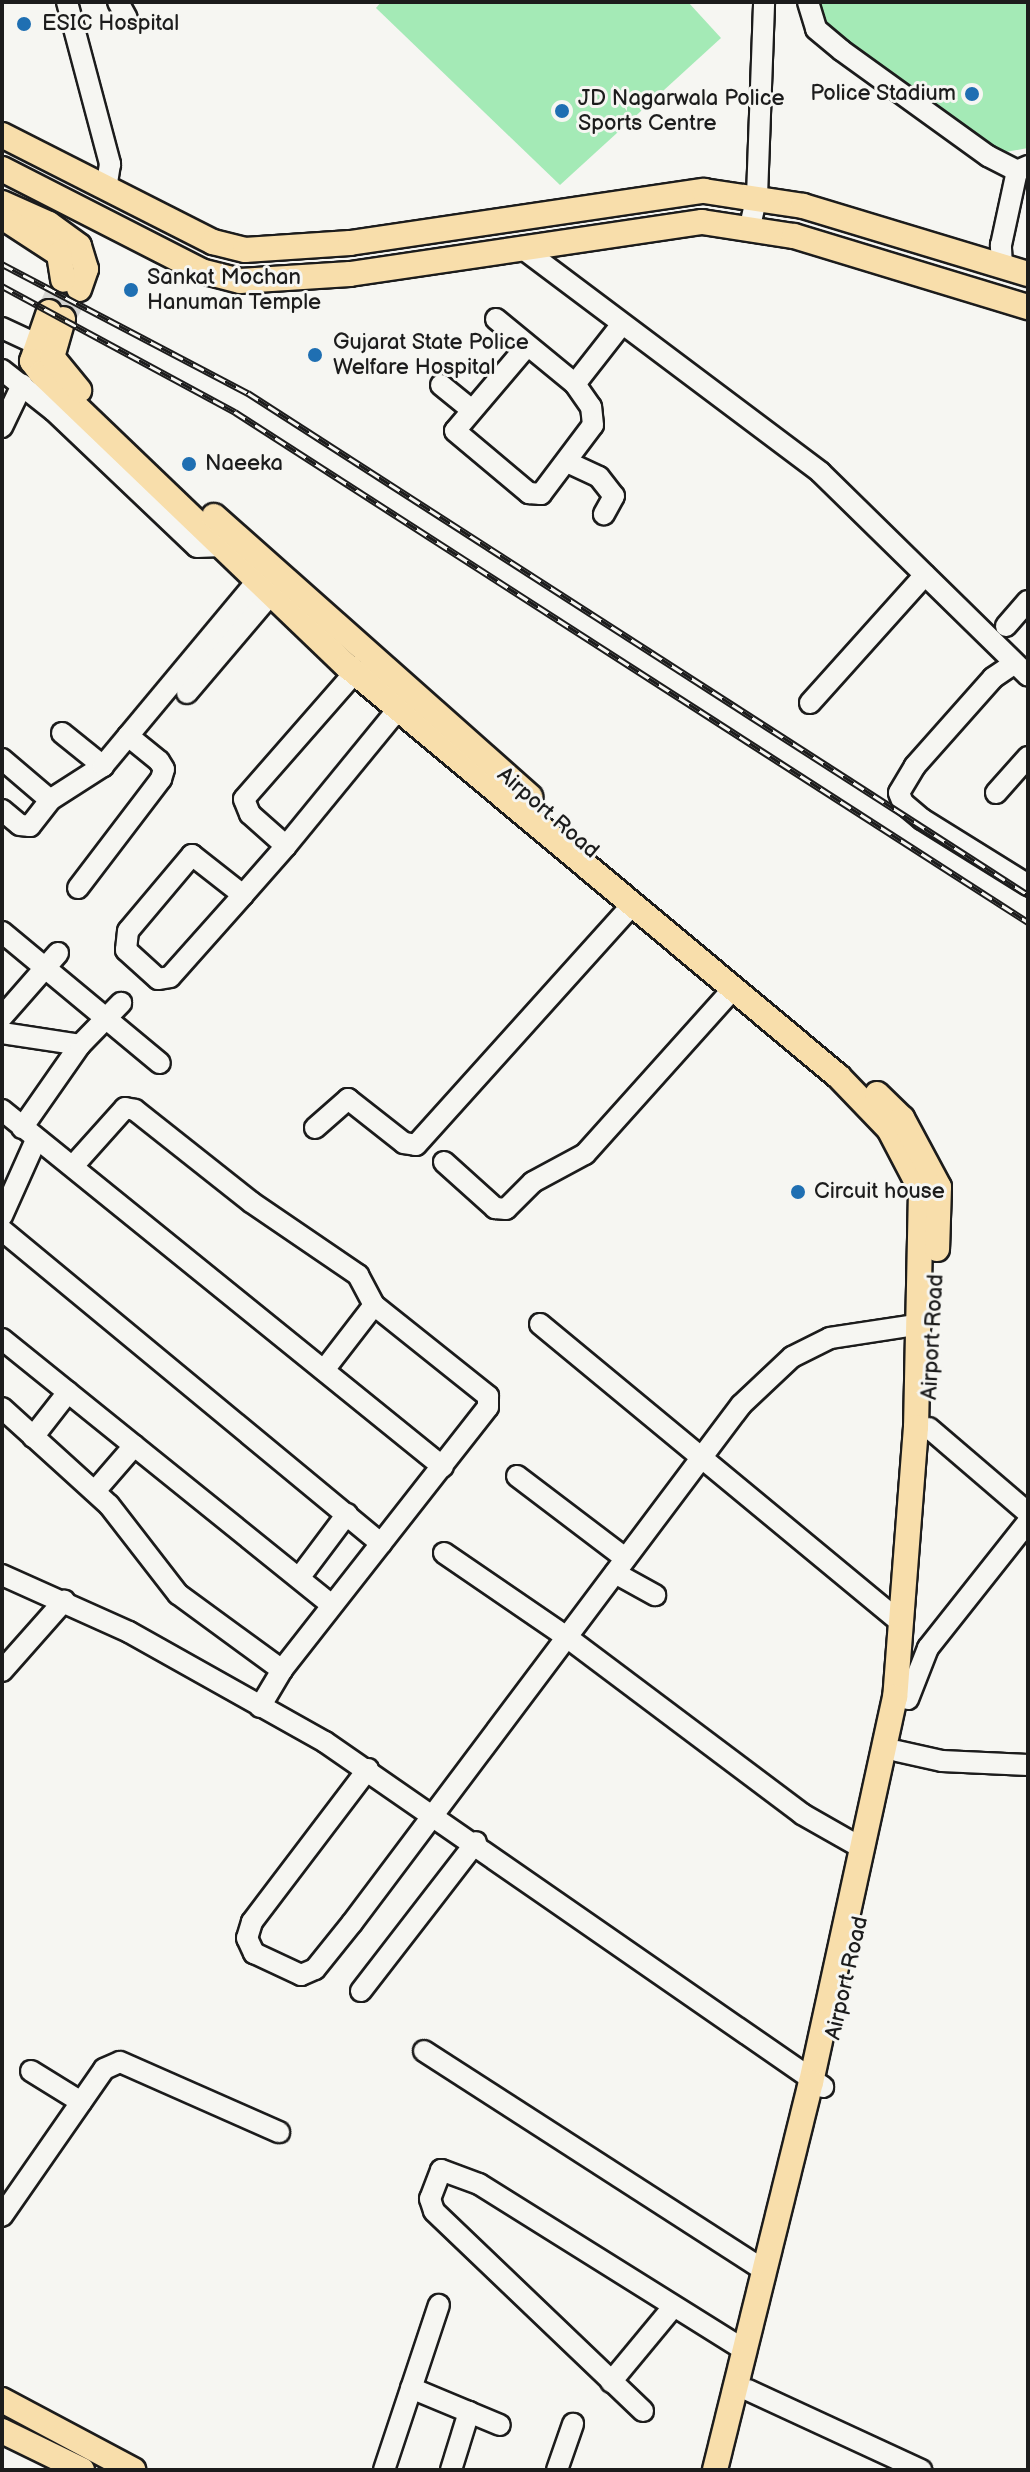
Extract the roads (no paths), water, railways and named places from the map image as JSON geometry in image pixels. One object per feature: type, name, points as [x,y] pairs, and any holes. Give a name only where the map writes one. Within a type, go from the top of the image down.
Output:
[{"type":"main road","points":[[2,135],[107,183],[213,242],[245,250],[350,243],[704,191],[757,196],[1028,274]]},
{"type":"main road","points":[[2,169],[201,271],[240,281],[350,274],[702,222],[750,226],[1028,307]]},
{"type":"main road","points":[[2,203],[49,224],[79,246],[86,269],[71,285],[59,254],[2,218]]},
{"type":"main road","points":[[56,316],[52,357],[65,377],[198,511],[41,373],[32,361],[36,344],[56,316]]},
{"type":"main road","name":"Airport Road","points":[[198,511],[227,540],[902,1118],[939,1187],[929,1428],[908,1699],[728,2470]]},
{"type":"main road","name":"Airport Road","points":[[227,540],[264,587],[351,669],[839,1077],[889,1129],[921,1190],[921,1324],[895,1697],[860,1847],[817,2084],[765,2271],[715,2470]]},
{"type":"main road","points":[[2,2400],[133,2470]]},
{"type":"main road","points":[[2,2431],[82,2470]]},
{"type":"street","points":[[67,2],[110,164],[107,183]]},
{"type":"street","points":[[750,226],[757,196],[764,2]]},
{"type":"street","points":[[808,2],[816,29],[841,50],[988,156],[1022,169],[1001,245],[1002,267]]},
{"type":"street","points":[[522,248],[820,472],[1020,670],[915,766],[899,793],[903,803],[922,819],[1028,885]]},
{"type":"street","points":[[496,319],[575,384],[595,417],[567,462],[541,494],[529,493],[456,437],[457,427],[527,346]]},
{"type":"street","points":[[575,384],[622,324]]},
{"type":"street","points":[[2,328],[36,344]]},
{"type":"street","points":[[2,370],[197,547],[227,540]]},
{"type":"street","points":[[2,427],[22,385]]},
{"type":"street","points":[[441,385],[472,410]]},
{"type":"street","points":[[567,462],[599,477],[614,496],[604,514]]},
{"type":"street","points":[[810,703],[925,575]]},
{"type":"street","points":[[187,693],[264,587]]},
{"type":"street","points":[[2,810],[25,828],[50,800],[103,766],[264,587]]},
{"type":"street","points":[[1006,626],[1028,601]]},
{"type":"street","points":[[276,750],[351,669]]},
{"type":"street","points":[[286,846],[250,814],[244,799],[351,669]]},
{"type":"street","points":[[243,895],[192,855],[128,931],[126,950],[163,981],[243,895],[286,846],[398,709]]},
{"type":"street","points":[[62,733],[103,766]]},
{"type":"street","points":[[78,888],[161,779],[159,761],[128,736]]},
{"type":"street","points":[[996,793],[1028,757]]},
{"type":"street","points":[[2,759],[50,800]]},
{"type":"street","points":[[315,1128],[348,1099],[404,1143],[416,1145],[633,904]]},
{"type":"street","points":[[2,932],[52,960],[115,1011],[160,1063]]},
{"type":"street","points":[[2,1017],[52,960]]},
{"type":"street","points":[[444,1162],[495,1208],[506,1209],[533,1182],[585,1154],[734,988]]},
{"type":"street","points":[[2,1216],[29,1134],[80,1045],[115,1011]]},
{"type":"street","points":[[2,1033],[80,1045]]},
{"type":"street","points":[[73,1166],[129,1107],[251,1202],[358,1275],[374,1305],[488,1396],[488,1407],[282,1670],[260,1707]]},
{"type":"street","points":[[2,1110],[443,1467]]},
{"type":"street","points":[[2,1230],[381,1544]]},
{"type":"street","points":[[324,1370],[374,1305]]},
{"type":"street","points":[[540,1324],[902,1623]]},
{"type":"street","points":[[368,1769],[252,1922],[247,1938],[254,1953],[301,1975],[315,1969],[741,1405],[792,1357],[830,1338],[921,1324]]},
{"type":"street","points":[[2,1339],[332,1605]]},
{"type":"street","points":[[33,1437],[68,1392]]},
{"type":"street","points":[[2,1408],[95,1491],[178,1594],[282,1670]]},
{"type":"street","points":[[929,1428],[1028,1513]]},
{"type":"street","points":[[95,1491],[134,1446]]},
{"type":"street","points":[[517,1476],[655,1595]]},
{"type":"street","points":[[299,1578],[347,1514]]},
{"type":"street","points":[[908,1699],[928,1648],[1028,1522]]},
{"type":"street","points":[[444,1553],[568,1638],[802,1814],[860,1847]]},
{"type":"street","points":[[2,1575],[64,1601],[368,1769],[817,2084]]},
{"type":"street","points":[[2,1671],[64,1601]]},
{"type":"street","points":[[897,1751],[942,1761],[1028,1765]]},
{"type":"street","points":[[361,1991],[476,1842]]},
{"type":"street","points":[[424,2051],[765,2271]]},
{"type":"street","points":[[2,2216],[10,2186],[81,2102],[104,2069],[120,2062],[279,2132]]},
{"type":"street","points":[[31,2071],[81,2102]]},
{"type":"street","points":[[643,2411],[434,2211],[430,2199],[441,2170],[479,2184],[745,2350]]},
{"type":"street","points":[[384,2470],[439,2305]]},
{"type":"street","points":[[611,2382],[673,2307]]},
{"type":"street","points":[[411,2388],[500,2425]]},
{"type":"street","points":[[748,2390],[921,2470]]},
{"type":"street","points":[[451,2470],[469,2412]]},
{"type":"street","points":[[557,2470],[573,2424]]},
{"type":"tunnel","points":[[49,312],[63,280]]},
{"type":"tunnel","points":[[63,319],[79,289]]},
{"type":"railway","points":[[2,264],[248,393],[1028,895]]},
{"type":"railway","points":[[2,286],[235,412],[1028,922]]},
{"type":"place","name":"ESIC Hospital","points":[[24,24]]},
{"type":"place","name":"Police Stadium","points":[[972,94]]},
{"type":"place","name":"JD Nagarwala Police Sports Centre","points":[[562,111]]},
{"type":"place","name":"Sankat Mochan Hanuman Temple","points":[[131,290]]},
{"type":"place","name":"Gujarat State Police Welfare Hospital","points":[[315,355]]},
{"type":"place","name":"Naeeka","points":[[189,464]]},
{"type":"place","name":"Circuit house","points":[[798,1192]]}]
